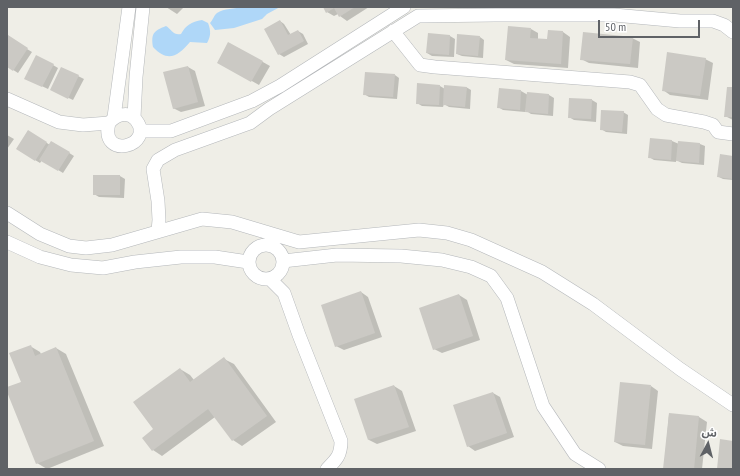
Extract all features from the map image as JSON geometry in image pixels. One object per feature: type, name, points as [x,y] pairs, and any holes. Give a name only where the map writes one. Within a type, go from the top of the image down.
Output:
[{"type":"street","points":[[7,99],[59,122],[83,125],[112,120],[120,114],[128,114],[139,124],[140,131],[134,144],[120,146],[113,143],[108,136],[108,130],[112,120],[129,7]]},
{"type":"street","points":[[134,118],[136,77],[143,7]]},
{"type":"street","points":[[140,131],[171,131],[252,101],[280,86],[401,8]]},
{"type":"street","points":[[158,231],[158,207],[153,169],[158,160],[175,150],[250,123],[269,109],[418,16],[614,15],[680,21],[713,21],[724,25],[733,32]]},
{"type":"street","points":[[393,31],[420,65],[640,84],[657,109],[666,115],[704,122],[713,126],[718,132],[733,134]]},
{"type":"street","points":[[7,213],[40,234],[69,246],[86,248],[112,244],[202,219],[232,222],[299,242],[419,230],[447,233],[471,240],[542,272],[593,304],[680,369],[733,405]]},
{"type":"street","points":[[7,242],[40,257],[71,265],[103,268],[135,262],[181,257],[215,257],[248,262]]},
{"type":"street","points":[[263,245],[269,245],[279,251],[283,261],[281,270],[278,274],[270,279],[264,280],[255,276],[249,267],[248,262],[252,251],[263,245]]},
{"type":"street","points":[[283,261],[337,255],[401,256],[442,260],[471,267],[491,276],[507,298],[543,406],[575,454],[599,469]]},
{"type":"street","points":[[270,279],[284,293],[341,440],[341,450],[327,469]]},
{"type":"water","points":[[243,7],[280,7],[267,14],[262,19],[234,28],[215,30],[210,23],[220,11]]},
{"type":"water","points":[[202,20],[208,23],[210,29],[210,36],[207,43],[190,42],[181,51],[173,56],[163,55],[153,47],[152,39],[156,31],[166,26],[174,33],[181,34],[189,24]]},
{"type":"building","points":[[323,7],[355,7],[339,17],[334,8],[326,13]]},
{"type":"building","points":[[280,20],[288,35],[298,30],[304,41],[278,55],[264,29]]},
{"type":"building","points":[[508,26],[531,28],[530,38],[547,39],[548,30],[563,31],[561,64],[505,60]]},
{"type":"building","points":[[583,32],[633,37],[630,64],[580,60]]},
{"type":"building","points":[[428,33],[450,35],[449,55],[426,53]]},
{"type":"building","points":[[457,34],[480,36],[478,56],[456,54]]},
{"type":"building","points":[[8,35],[28,48],[13,71],[7,67]]},
{"type":"building","points":[[228,42],[263,61],[251,82],[217,63]]},
{"type":"building","points":[[667,52],[706,58],[700,96],[662,91]]},
{"type":"building","points":[[36,55],[54,64],[42,87],[24,79]]},
{"type":"building","points":[[188,66],[198,102],[173,109],[163,72]]},
{"type":"building","points":[[61,67],[79,75],[68,99],[50,90]]},
{"type":"building","points":[[365,72],[395,74],[393,97],[363,95]]},
{"type":"building","points":[[417,83],[440,85],[439,105],[416,104]]},
{"type":"building","points":[[444,85],[467,87],[465,107],[443,105]]},
{"type":"building","points":[[727,87],[733,87],[733,117],[724,117]]},
{"type":"building","points":[[499,88],[521,90],[520,110],[497,108]]},
{"type":"building","points":[[527,92],[549,94],[548,114],[525,112]]},
{"type":"building","points":[[569,98],[592,99],[591,119],[568,118]]},
{"type":"building","points":[[601,110],[624,111],[622,132],[600,130]]},
{"type":"building","points":[[28,130],[47,142],[35,161],[16,149]]},
{"type":"building","points":[[650,138],[672,140],[671,160],[648,158]]},
{"type":"building","points":[[51,141],[70,152],[58,171],[39,160]]},
{"type":"building","points":[[678,141],[700,143],[699,163],[676,161]]},
{"type":"building","points":[[720,154],[733,156],[733,179],[717,177]]},
{"type":"building","points":[[93,175],[120,175],[120,195],[93,195]]},
{"type":"building","points":[[361,291],[375,333],[335,347],[321,305]]},
{"type":"building","points":[[459,294],[473,336],[433,350],[419,308]]},
{"type":"building","points":[[31,345],[35,356],[56,347],[94,441],[36,464],[7,392],[7,387],[21,382],[9,353]]},
{"type":"building","points":[[224,357],[267,416],[232,441],[208,409],[152,451],[142,438],[153,429],[133,402],[180,368],[190,382]]},
{"type":"building","points":[[620,382],[651,385],[645,445],[614,442]]},
{"type":"building","points":[[394,385],[409,427],[368,440],[354,399]]},
{"type":"building","points":[[493,392],[507,433],[467,447],[453,405]]},
{"type":"building","points":[[669,413],[699,416],[694,469],[663,469]]},
{"type":"building","points":[[720,439],[733,441],[733,469],[717,469]]}]
